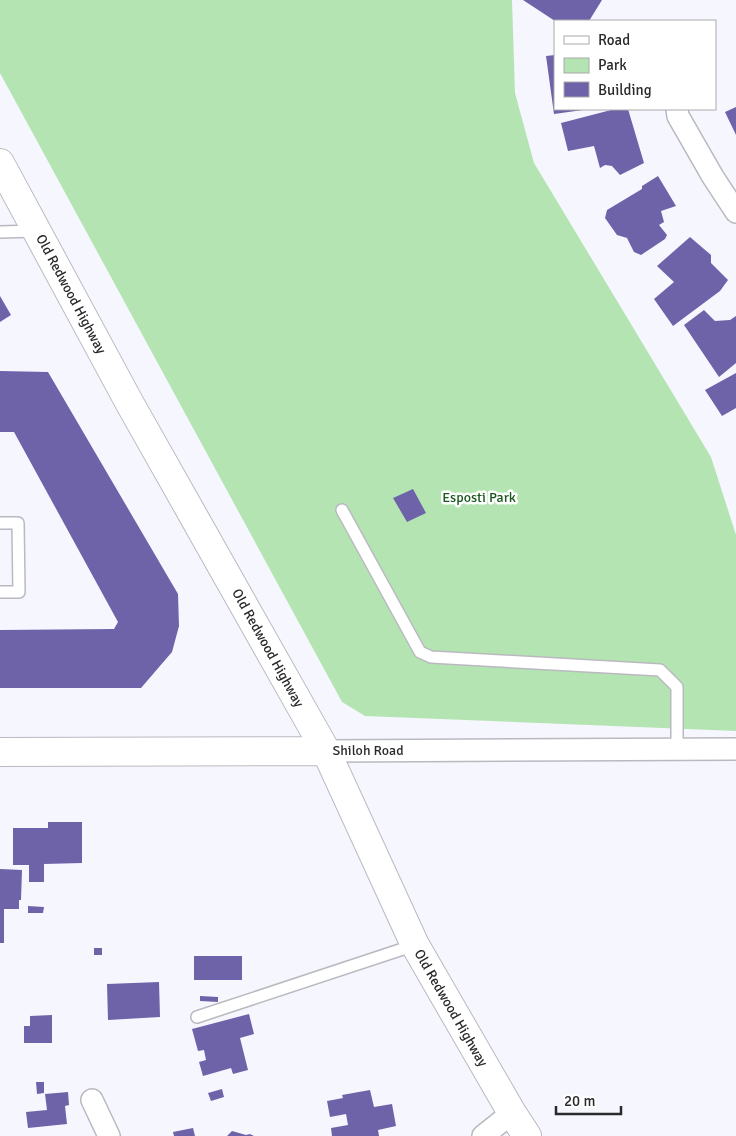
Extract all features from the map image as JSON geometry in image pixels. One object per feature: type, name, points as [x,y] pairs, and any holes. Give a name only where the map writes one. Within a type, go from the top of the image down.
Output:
[{"type":"main road","name":"Old Redwood Highway","points":[[0,163],[129,402],[326,750],[415,945],[527,1136]]},
{"type":"main road","name":"Shiloh Road","points":[[0,752],[326,750]]},
{"type":"street","points":[[677,110],[678,116],[713,177],[736,212]]},
{"type":"street","name":"Shiloh Road","points":[[326,750],[736,749]]},
{"type":"street","points":[[92,1100],[109,1136]]},
{"type":"street","points":[[483,1136],[512,1113]]},
{"type":"lane","points":[[0,232],[37,231]]},
{"type":"lane","points":[[342,510],[420,652],[431,658],[660,670],[677,687],[677,750]]},
{"type":"lane","points":[[0,522],[18,523],[19,592],[0,592]]},
{"type":"lane","points":[[197,1017],[415,945]]},
{"type":"green space","name":"Esposti Park","points":[[0,0],[512,0],[515,93],[534,163],[711,457],[736,535],[736,731],[365,716],[342,702],[0,73]]},
{"type":"building","points":[[523,0],[602,0],[590,20],[554,20]]},
{"type":"building","points":[[554,55],[554,110],[583,110],[554,114],[546,56]]},
{"type":"building","points":[[736,107],[736,135],[725,112]]},
{"type":"building","points":[[611,110],[628,110],[644,163],[620,175],[612,166],[605,165],[600,168],[594,146],[568,151],[561,123]]},
{"type":"building","points":[[658,176],[676,206],[661,211],[664,222],[659,225],[667,235],[665,239],[641,255],[634,252],[627,238],[617,235],[605,218],[607,210],[642,189],[642,186]]},
{"type":"building","points":[[690,237],[711,255],[711,263],[728,280],[720,291],[673,326],[654,299],[674,282],[657,266]]},
{"type":"building","points":[[0,296],[11,315],[0,322]]},
{"type":"building","points":[[704,310],[715,321],[730,320],[736,316],[736,363],[719,377],[684,325]]},
{"type":"building","points":[[0,371],[48,372],[178,594],[179,626],[172,652],[141,688],[0,688],[0,630],[114,629],[118,622],[14,432],[0,432]]},
{"type":"building","points":[[736,373],[736,408],[722,416],[705,390]]},
{"type":"building","points":[[413,489],[426,513],[407,522],[393,498]]},
{"type":"building","points":[[48,822],[82,822],[82,863],[44,864],[44,882],[29,882],[29,865],[13,865],[13,828],[48,828]]},
{"type":"building","points":[[0,869],[22,870],[19,909],[4,909],[4,943],[0,943]]},
{"type":"building","points":[[28,906],[44,907],[43,913],[28,913]]},
{"type":"building","points":[[94,948],[102,948],[102,955],[94,955]]},
{"type":"building","points":[[194,956],[242,956],[242,980],[194,980]]},
{"type":"building","points":[[159,982],[160,1017],[108,1020],[107,984]]},
{"type":"building","points":[[200,996],[218,997],[218,1002],[200,1001]]},
{"type":"building","points":[[249,1014],[254,1034],[240,1038],[248,1070],[233,1074],[231,1068],[203,1076],[199,1062],[206,1060],[204,1050],[198,1051],[192,1029]]},
{"type":"building","points":[[52,1015],[52,1043],[24,1043],[24,1026],[30,1026],[30,1016]]},
{"type":"building","points":[[36,1082],[44,1082],[44,1093],[37,1094]]},
{"type":"building","points":[[222,1089],[224,1097],[211,1101],[208,1093]]},
{"type":"building","points":[[370,1090],[374,1107],[392,1104],[396,1126],[378,1130],[379,1136],[332,1136],[331,1128],[348,1125],[346,1114],[330,1117],[327,1101],[343,1098],[342,1095]]},
{"type":"building","points":[[68,1092],[69,1105],[65,1106],[67,1124],[28,1128],[26,1112],[47,1110],[45,1094]]},
{"type":"building","points":[[193,1128],[195,1136],[174,1136],[173,1132]]},
{"type":"building","points":[[232,1131],[246,1135],[250,1134],[254,1136],[227,1136]]}]
